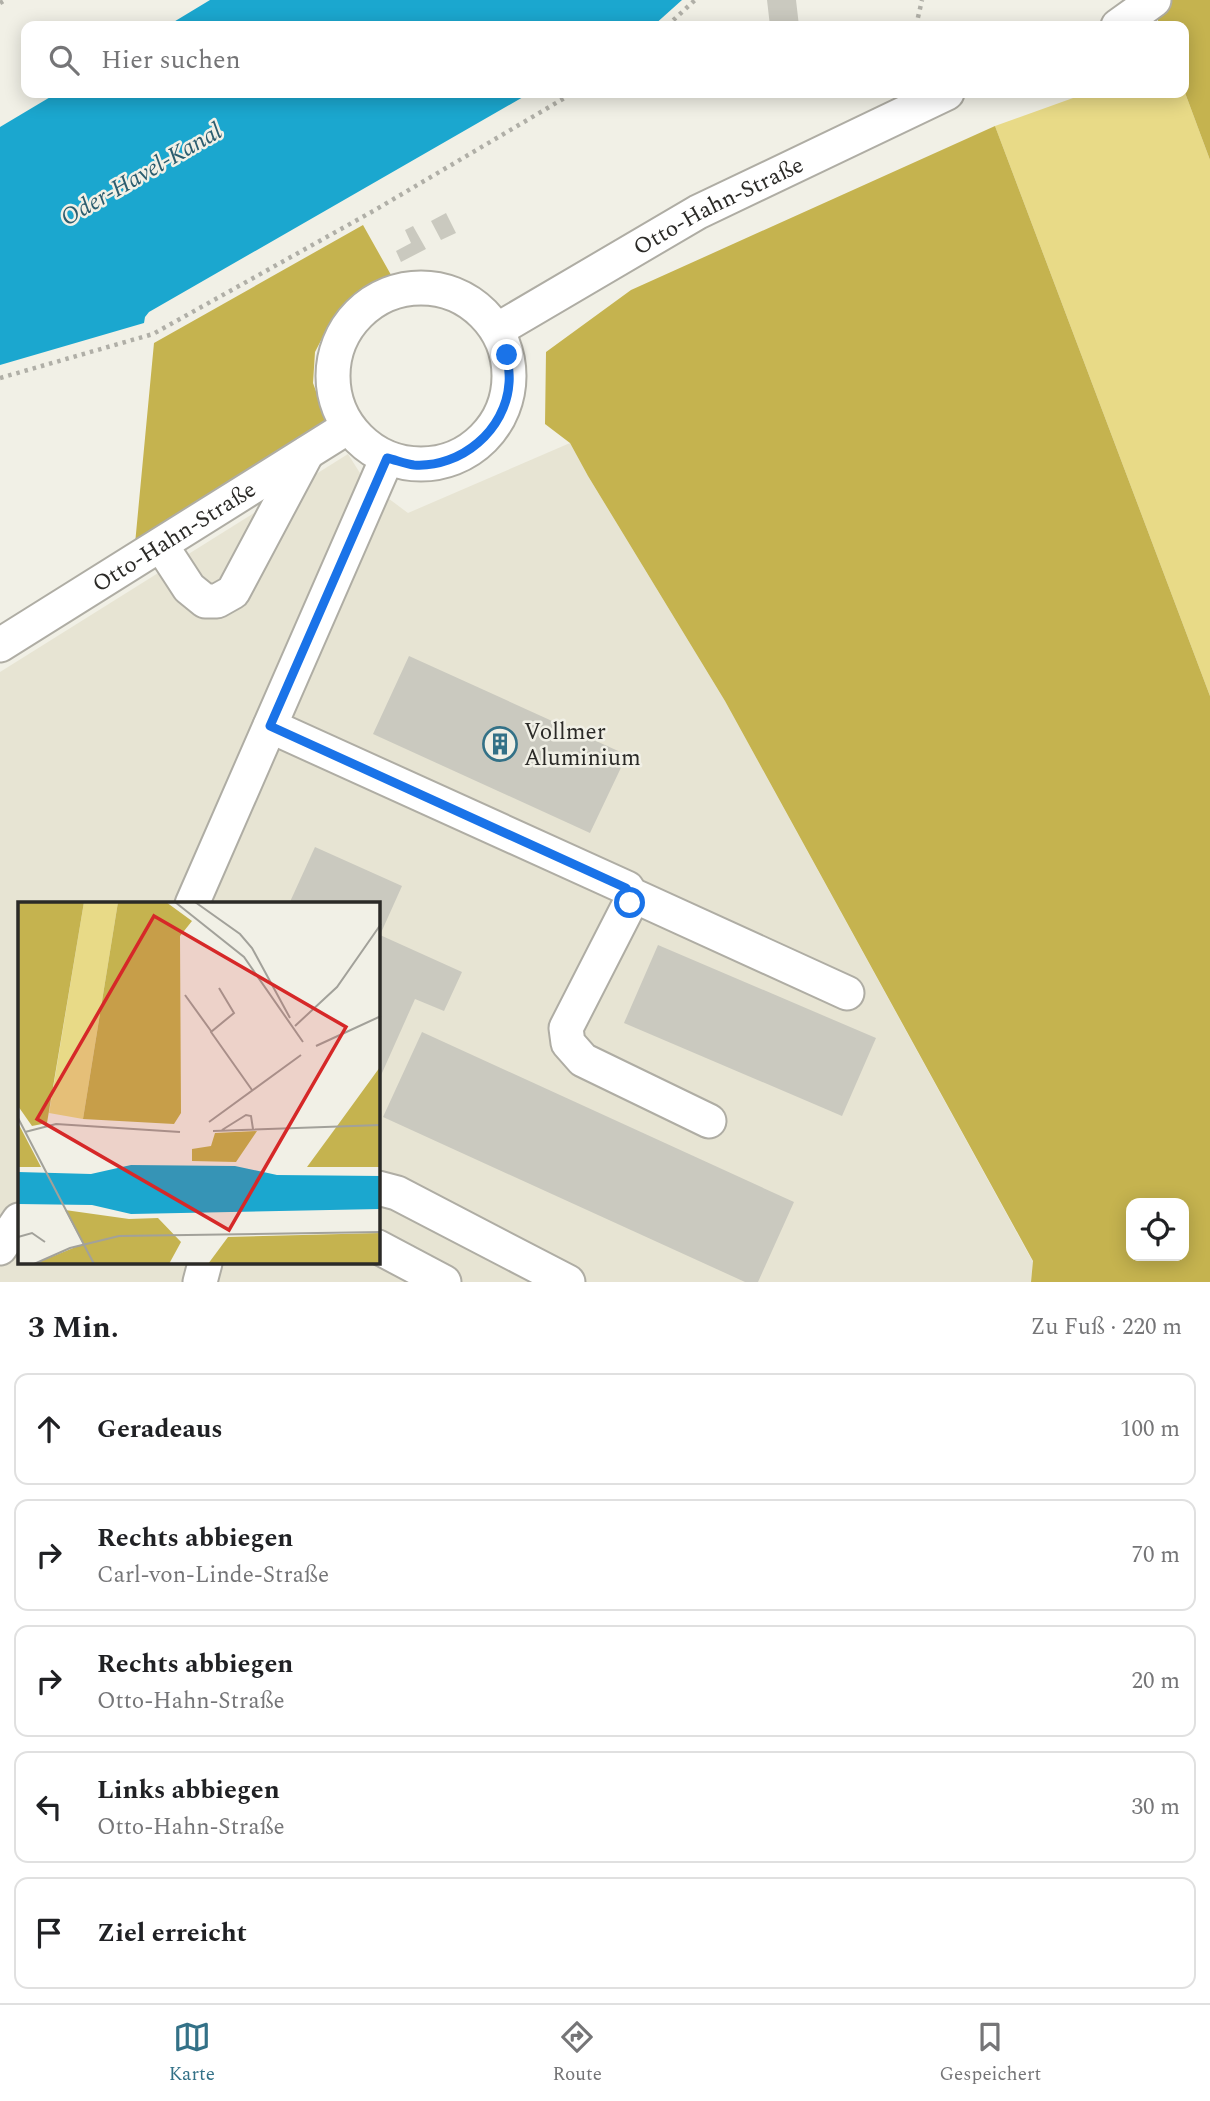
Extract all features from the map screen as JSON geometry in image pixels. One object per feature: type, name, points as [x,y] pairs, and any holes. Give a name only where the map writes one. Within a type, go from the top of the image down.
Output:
[{"type":"street","points":[[1125,21],[1154,0]]},
{"type":"street","name":"Otto-Hahn-Straße","points":[[497,330],[698,212],[937,98]]},
{"type":"street","points":[[426,288],[454,294],[478,309],[497,330],[507,355],[509,383],[503,410],[489,433],[467,452],[442,462],[414,465],[387,458],[365,446],[348,427],[336,401],[332,373],[338,346],[352,321],[373,302],[398,290],[426,288]]},
{"type":"street","name":"Otto-Hahn-Straße","points":[[0,645],[348,427]]},
{"type":"street","points":[[161,545],[189,588],[205,601],[217,601],[233,592],[308,452]]},
{"type":"street","points":[[193,902],[387,458]]},
{"type":"street","points":[[270,726],[626,888],[630,894],[847,993]]},
{"type":"street","points":[[630,894],[630,903],[566,1028],[568,1043],[583,1060],[709,1121]]},
{"type":"street","points":[[384,1197],[568,1282]]},
{"type":"street","points":[[0,1248],[18,1221]]},
{"type":"street","points":[[380,1248],[444,1282]]},
{"type":"street","points":[[200,1282],[204,1265]]},
{"type":"path","points":[[0,3],[5,0]]},
{"type":"path","points":[[672,21],[695,0]]},
{"type":"path","points":[[917,21],[922,0]]},
{"type":"path","points":[[0,378],[153,334],[375,210],[565,98]]},
{"type":"shaded area","points":[[1169,0],[1210,0],[1210,160],[1187,98],[1189,21],[1158,21],[1155,12]]},
{"type":"shaded area","points":[[1073,98],[1187,98],[1210,160],[1210,696],[995,126]]},
{"type":"shaded area","points":[[995,126],[1210,696],[1210,1282],[1031,1282],[1033,1261],[725,701],[570,443],[545,424],[546,352],[631,290]]},
{"type":"shaded area","points":[[363,225],[395,282],[369,286],[332,319],[315,352],[313,383],[328,425],[135,544],[154,343]]},
{"type":"shaded area","points":[[570,443],[725,701],[1033,1262],[1031,1282],[0,1282],[0,672],[348,454],[365,481],[408,513]]},
{"type":"water","points":[[210,0],[682,0],[659,21],[175,21]]},
{"type":"water","name":"Oder-Havel-Kanal","points":[[49,98],[521,98],[149,312],[144,323],[0,365],[0,127]]},
{"type":"building","points":[[767,0],[796,0],[798,21],[769,21]]},
{"type":"building","points":[[446,213],[456,233],[441,240],[431,221]]},
{"type":"building","points":[[413,226],[426,249],[401,262],[396,251],[411,243],[405,230]]},
{"type":"building","name":"Vollmer Aluminium","points":[[409,656],[627,755],[590,833],[373,734]]},
{"type":"building","points":[[315,847],[402,886],[380,935],[380,902],[290,902]]},
{"type":"building","points":[[380,935],[462,972],[444,1011],[415,999],[380,1078]]},
{"type":"building","points":[[658,945],[876,1038],[842,1116],[624,1023]]},
{"type":"building","points":[[422,1032],[794,1202],[758,1282],[745,1282],[383,1117]]},
{"type":"place","name":"Vollmer Aluminium","points":[[500,744]]},
{"type":"route","points":[[507,355],[509,383],[503,410],[489,433],[467,452],[442,462],[414,465],[387,458],[270,726],[626,888],[630,894],[630,903]]}]
